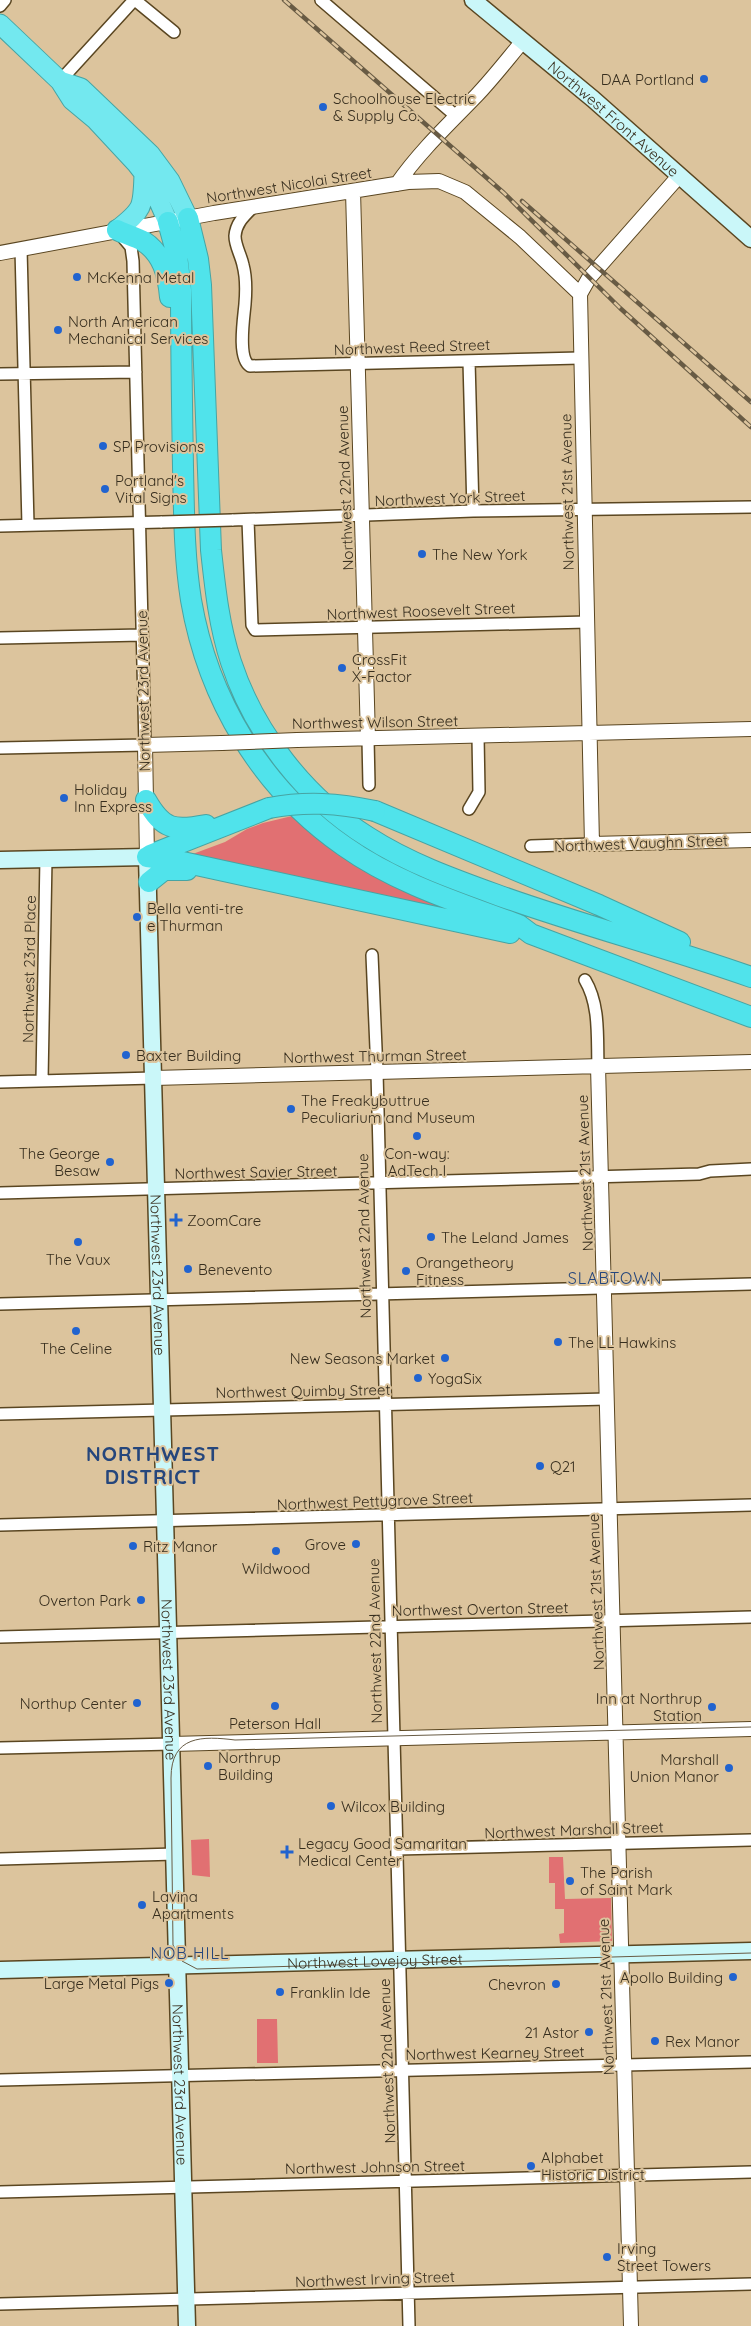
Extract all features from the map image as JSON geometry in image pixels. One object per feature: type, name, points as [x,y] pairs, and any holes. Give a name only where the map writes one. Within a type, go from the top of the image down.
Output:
[{"type":"highway","points":[[0,24],[60,81],[72,100],[96,120],[144,172],[162,204],[180,271],[186,546],[191,600],[210,671],[221,698],[240,735],[268,776],[312,822],[344,847],[394,875],[520,925],[531,934],[751,1017]]},
{"type":"highway","points":[[60,81],[80,88],[150,154],[170,181],[188,218],[195,242],[201,285],[211,550],[216,593],[226,645],[240,686],[263,730],[283,760],[304,784],[342,819],[366,836],[418,864],[513,900],[691,955],[751,977]]},
{"type":"highway","points":[[144,172],[144,196],[140,210],[117,230],[142,241],[154,252],[164,266],[169,288],[172,352],[181,372]]},
{"type":"highway","points":[[146,800],[158,819],[174,828],[182,830],[245,817]]},
{"type":"highway","points":[[147,857],[269,808],[318,803],[343,805],[375,811],[477,853],[679,941],[691,955]]},
{"type":"highway","points":[[147,857],[178,861],[519,936],[531,934]]},
{"type":"highway","points":[[149,882],[164,870],[177,869],[240,880],[282,884]]},
{"type":"main road","name":"Northwest Front Avenue","points":[[473,0],[593,99],[751,239]]},
{"type":"main road","points":[[0,860],[147,857]]},
{"type":"main road","name":"Northwest 23rd Avenue","points":[[147,857],[187,2326]]},
{"type":"main road","name":"Northwest Lovejoy Street","points":[[0,1970],[751,1951]]},
{"type":"street","points":[[0,6],[5,0]]},
{"type":"street","points":[[60,81],[134,0],[174,32]]},
{"type":"street","points":[[321,0],[456,116]]},
{"type":"street","points":[[397,184],[410,165],[522,42]]},
{"type":"street","points":[[580,294],[589,278],[679,176]]},
{"type":"street","name":"Northwest Nicolai Street","points":[[0,253],[188,218],[397,184],[432,181],[453,185],[465,192],[534,249],[580,294]]},
{"type":"street","name":"Northwest 22nd Avenue","points":[[353,191],[369,785]]},
{"type":"street","name":"Northwest Reed Street","points":[[253,208],[242,217],[236,230],[237,247],[242,262],[245,304],[242,315],[243,357],[246,363],[255,366],[580,358]]},
{"type":"street","name":"Northwest 23rd Avenue","points":[[117,230],[129,242],[132,252],[147,857]]},
{"type":"street","points":[[21,249],[28,525]]},
{"type":"street","name":"Northwest 21st Avenue","points":[[580,294],[592,844]]},
{"type":"street","points":[[469,361],[473,511]]},
{"type":"street","points":[[0,374],[136,372]]},
{"type":"street","name":"Northwest York Street","points":[[0,526],[248,520],[473,511],[751,507]]},
{"type":"street","name":"Northwest Roosevelt Street","points":[[248,520],[252,625],[255,630],[587,622]]},
{"type":"street","points":[[0,638],[142,635]]},
{"type":"street","name":"Northwest Wilson Street","points":[[0,748],[751,730]]},
{"type":"street","points":[[470,809],[479,792],[478,736]]},
{"type":"street","name":"Northwest Vaughn Street","points":[[531,846],[751,840]]},
{"type":"street","name":"Northwest 23rd Place","points":[[42,1080],[46,858]]},
{"type":"street","name":"Northwest 22nd Avenue","points":[[372,955],[377,1072],[410,2326]]},
{"type":"street","name":"Northwest 21st Avenue","points":[[585,980],[592,996],[596,1018],[598,1066],[631,2326]]},
{"type":"street","name":"Northwest Thurman Street","points":[[0,1082],[751,1062]]},
{"type":"street","name":"Northwest Savier Street","points":[[0,1193],[379,1184],[699,1174],[710,1171],[751,1170]]},
{"type":"street","points":[[0,1304],[751,1284]]},
{"type":"street","name":"Northwest Quimby Street","points":[[0,1414],[607,1399]]},
{"type":"street","name":"Northwest Pettygrove Street","points":[[0,1525],[751,1505]]},
{"type":"street","name":"Northwest Overton Street","points":[[0,1637],[751,1617]]},
{"type":"street","points":[[0,1748],[751,1729]]},
{"type":"street","name":"Northwest Marshall Street","points":[[398,1849],[751,1840]]},
{"type":"street","points":[[0,1858],[175,1854]]},
{"type":"street","name":"Northwest Kearney Street","points":[[0,2080],[751,2062]]},
{"type":"street","name":"Northwest Johnson Street","points":[[0,2192],[751,2172]]},
{"type":"street","name":"Northwest Irving Street","points":[[0,2304],[751,2284]]},
{"type":"shaded area","points":[[292,816],[337,854],[379,879],[445,909],[182,858],[225,842],[247,829]]},
{"type":"shaded area","points":[[209,1839],[210,1877],[192,1875],[191,1840]]},
{"type":"shaded area","points":[[549,1857],[563,1857],[565,1899],[611,1898],[612,1941],[560,1943],[559,1934],[564,1933],[564,1909],[555,1909],[555,1883],[549,1883]]},
{"type":"shaded area","points":[[257,2019],[277,2019],[278,2063],[257,2063]]},
{"type":"tram line","points":[[751,1727],[235,1740],[212,1738],[191,1741],[183,1746],[172,1764],[171,1778],[173,1945],[182,1961],[197,1969],[751,1953]]},
{"type":"railway","points":[[284,0],[504,193],[620,308],[751,427]]},
{"type":"railway","points":[[522,201],[751,402]]},
{"type":"place","name":"DAA Portland","points":[[704,79]]},
{"type":"place","name":"Schoolhouse Electric & Supply Co.","points":[[323,107]]},
{"type":"place","name":"McKenna Metal","points":[[77,277]]},
{"type":"place","name":"North American Mechanical Services","points":[[58,330]]},
{"type":"place","name":"SP Provisions","points":[[103,446]]},
{"type":"place","name":"Portland's Vital Signs","points":[[105,489]]},
{"type":"place","name":"The New York","points":[[422,554]]},
{"type":"place","name":"CrossFit X-Factor","points":[[342,668]]},
{"type":"place","name":"Holiday Inn Express","points":[[64,798]]},
{"type":"place","name":"Bella venti-tre e Thurman","points":[[137,917]]},
{"type":"place","name":"Baxter Building","points":[[126,1055]]},
{"type":"place","name":"The Freakybuttrue Peculiarium and Museum","points":[[291,1109]]},
{"type":"place","name":"Con-way: AdTech I","points":[[417,1136]]},
{"type":"place","name":"The George Besaw","points":[[110,1162]]},
{"type":"place","name":"ZoomCare","points":[[176,1220]]},
{"type":"place","name":"The Leland James","points":[[431,1237]]},
{"type":"place","name":"The Vaux","points":[[78,1242]]},
{"type":"place","name":"Benevento","points":[[188,1269]]},
{"type":"place","name":"Orangetheory Fitness","points":[[406,1271]]},
{"type":"place","name":"The Celine","points":[[76,1331]]},
{"type":"place","name":"The LL Hawkins","points":[[558,1342]]},
{"type":"place","name":"New Seasons Market","points":[[445,1358]]},
{"type":"place","name":"YogaSix","points":[[418,1378]]},
{"type":"place","name":"Q21","points":[[540,1466]]},
{"type":"place","name":"Grove","points":[[356,1544]]},
{"type":"place","name":"Ritz Manor","points":[[133,1546]]},
{"type":"place","name":"Wildwood","points":[[276,1551]]},
{"type":"place","name":"Overton Park","points":[[141,1600]]},
{"type":"place","name":"Northup Center","points":[[137,1703]]},
{"type":"place","name":"Peterson Hall","points":[[275,1706]]},
{"type":"place","name":"Inn at Northrup Station","points":[[712,1707]]},
{"type":"place","name":"Northrup Building","points":[[208,1766]]},
{"type":"place","name":"Marshall Union Manor","points":[[729,1768]]},
{"type":"place","name":"Wilcox Building","points":[[331,1806]]},
{"type":"place","name":"Legacy Good Samaritan Medical Center","points":[[287,1852]]},
{"type":"place","name":"The Parish of Saint Mark","points":[[570,1881]]},
{"type":"place","name":"Lavina Apartments","points":[[142,1905]]},
{"type":"place","name":"Apollo Building","points":[[733,1977]]},
{"type":"place","name":"Large Metal Pigs","points":[[169,1983]]},
{"type":"place","name":"Chevron","points":[[556,1984]]},
{"type":"place","name":"Franklin Ide","points":[[280,1992]]},
{"type":"place","name":"21 Astor","points":[[589,2032]]},
{"type":"place","name":"Rex Manor","points":[[655,2041]]},
{"type":"place","name":"Alphabet Historic District","points":[[531,2166]]},
{"type":"place","name":"Irving Street Towers","points":[[607,2257]]},
{"type":"district","name":"SLABTOWN","points":[[615,1278]]},
{"type":"district","name":"NORTHWEST DISTRICT","points":[[153,1464]]},
{"type":"district","name":"NOB HILL","points":[[190,1953]]}]
